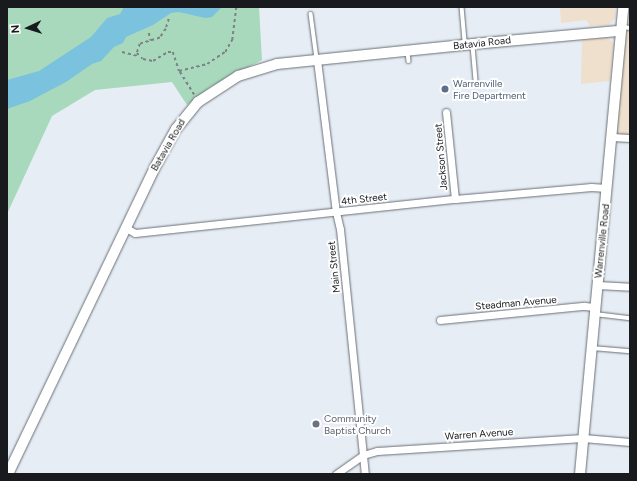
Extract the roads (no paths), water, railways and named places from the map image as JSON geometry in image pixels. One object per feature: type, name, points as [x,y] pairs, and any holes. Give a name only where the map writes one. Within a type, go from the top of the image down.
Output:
[{"type":"main road","name":"Warrenville Road","points":[[580,474],[597,285],[623,29],[623,7]]},
{"type":"main road","name":"Batavia Road","points":[[11,473],[169,140],[189,111],[198,102],[238,76],[260,68],[317,60],[623,29]]},
{"type":"street","name":"Main Street","points":[[317,60],[336,212],[340,229],[365,474]]},
{"type":"street","name":"Jackson Street","points":[[446,112],[455,199]]},
{"type":"street","points":[[612,137],[630,138]]},
{"type":"street","name":"4th Street","points":[[126,228],[135,234],[455,199],[591,187],[607,188]]},
{"type":"street","points":[[597,285],[630,287]]},
{"type":"street","name":"Steadman Avenue","points":[[440,320],[584,306],[595,310]]},
{"type":"street","name":"Warren Avenue","points":[[336,474],[363,455],[377,451],[583,438],[630,442]]},
{"type":"lane","points":[[462,7],[472,53],[476,82]]},
{"type":"lane","points":[[311,14],[317,60]]},
{"type":"lane","points":[[408,51],[409,61]]},
{"type":"lane","points":[[595,310],[630,318]]},
{"type":"lane","points":[[591,348],[630,352]]},
{"type":"water","points":[[124,7],[222,7],[212,17],[205,18],[179,12],[171,13],[153,25],[126,37],[123,43],[114,47],[101,61],[92,64],[66,82],[30,101],[7,109],[7,80],[39,71],[91,37],[107,18],[120,14]]},
{"type":"place","name":"Warrenville Fire Department","points":[[445,89]]},
{"type":"place","name":"Community Baptist Church","points":[[316,424]]}]
